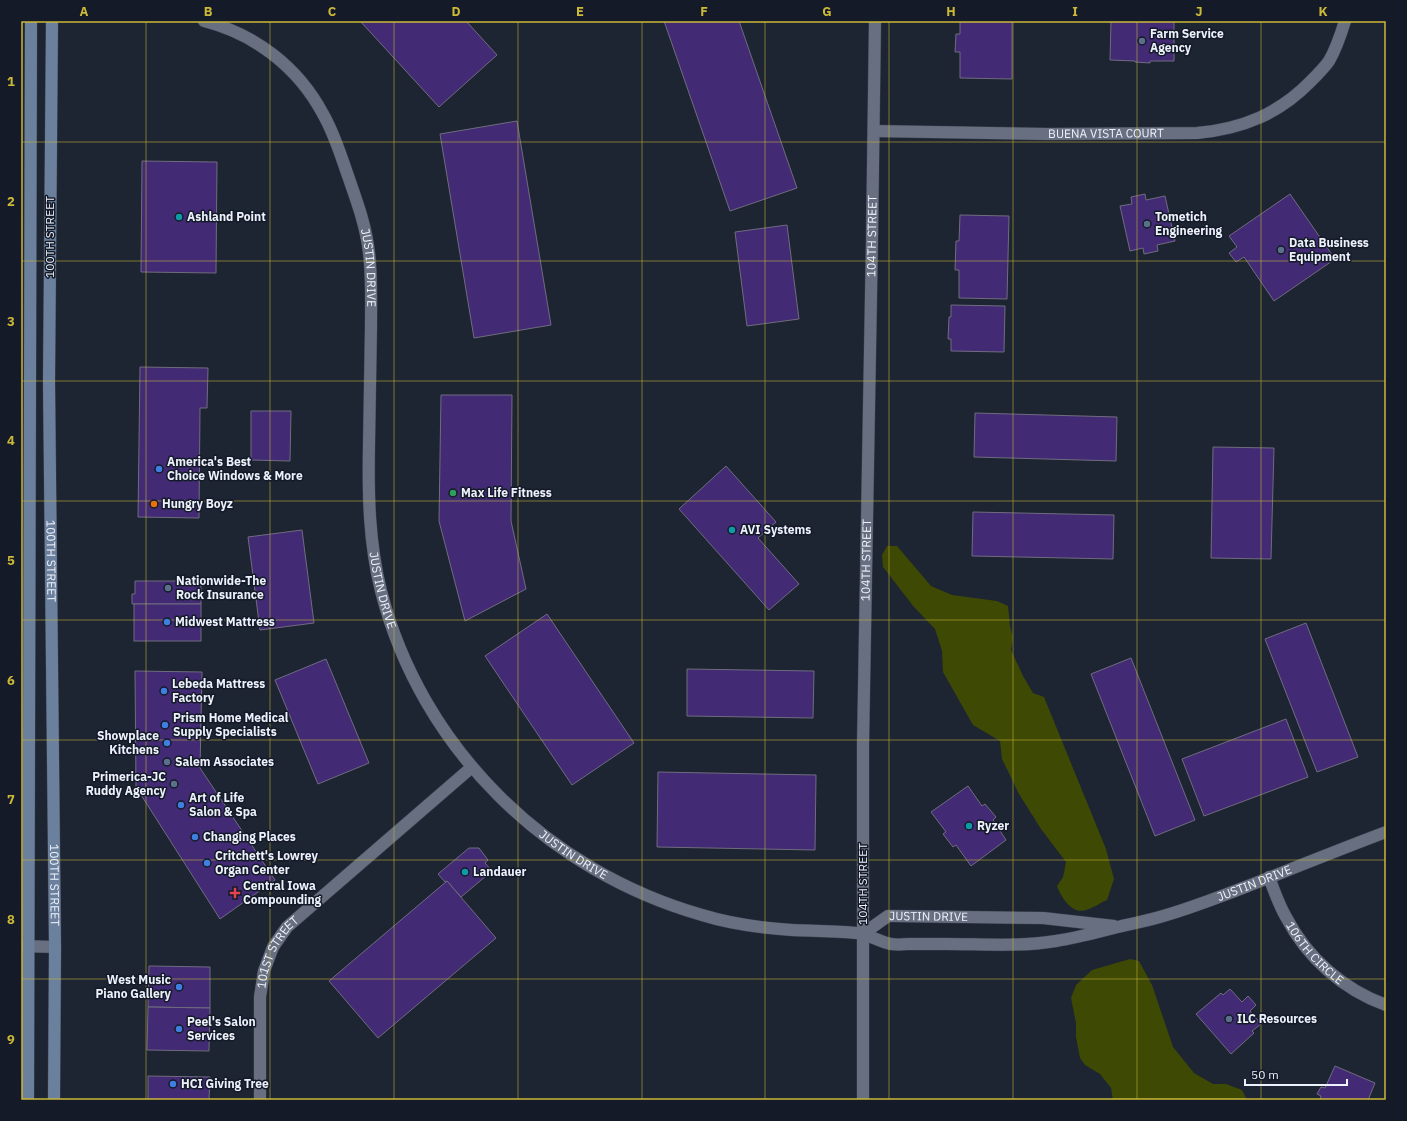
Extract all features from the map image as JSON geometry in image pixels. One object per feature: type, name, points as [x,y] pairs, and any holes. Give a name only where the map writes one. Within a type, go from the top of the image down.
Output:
[{"type":"main road","name":"100TH STREET","points":[[28,1100],[25,946],[31,21]]},
{"type":"main road","name":"100TH STREET","points":[[52,21],[49,382],[55,947],[54,1100]]},
{"type":"street","name":"JUSTIN DRIVE","points":[[204,21],[233,31],[255,42],[276,56],[294,73],[310,92],[325,116],[360,211],[369,251],[371,300],[368,500],[372,545],[380,589],[393,632],[411,674],[434,715],[461,754],[492,790],[527,823],[566,852],[606,876],[660,902],[703,916],[745,925],[790,930],[864,934],[889,944],[1021,944],[1089,935],[1194,907],[1386,832]]},
{"type":"street","name":"104TH STREET","points":[[863,1100],[864,639],[875,21]]},
{"type":"street","name":"BUENA VISTA COURT","points":[[874,131],[1048,134],[1216,132],[1247,124],[1277,109],[1304,89],[1320,73],[1329,60],[1341,34],[1345,21]]},
{"type":"street","name":"101ST STREET","points":[[260,1100],[260,997],[264,971],[274,947],[287,927],[472,767]]},
{"type":"street","name":"106TH CIRCLE","points":[[1269,877],[1286,918],[1314,958],[1332,975],[1352,989],[1386,1005]]},
{"type":"street","name":"JUSTIN DRIVE","points":[[864,934],[888,916],[1043,918],[1119,927]]},
{"type":"street","points":[[25,946],[55,947]]},
{"type":"green space","points":[[887,546],[897,546],[931,586],[952,595],[997,601],[1008,606],[1010,626],[1013,637],[1011,650],[1033,693],[1044,697],[1106,849],[1114,879],[1107,900],[1089,909],[1081,911],[1072,908],[1064,900],[1057,886],[1063,877],[1066,862],[1041,829],[1019,794],[1002,759],[1000,741],[973,725],[943,672],[942,651],[935,629],[914,607],[883,567],[882,555]]},
{"type":"green space","points":[[1130,959],[1139,961],[1152,985],[1173,1047],[1194,1073],[1213,1084],[1226,1084],[1242,1090],[1247,1100],[1113,1100],[1111,1088],[1100,1074],[1085,1065],[1080,1058],[1076,1037],[1076,1023],[1071,998],[1076,985],[1092,970]]},
{"type":"building","points":[[360,21],[466,21],[497,55],[439,107]]},
{"type":"building","points":[[664,21],[739,21],[797,188],[730,211]]},
{"type":"building","points":[[960,21],[1012,21],[1012,79],[960,78],[960,52],[955,52],[956,34],[960,34]]},
{"type":"building","name":"Farm Service Agency","points":[[1111,21],[1174,21],[1174,61],[1150,61],[1150,63],[1110,60]]},
{"type":"building","points":[[517,121],[551,325],[474,338],[440,134]]},
{"type":"building","name":"Ashland Point","points":[[142,161],[217,162],[216,273],[141,272]]},
{"type":"building","name":"Tometich Engineering","points":[[1145,194],[1146,200],[1165,196],[1175,241],[1157,245],[1158,251],[1144,254],[1143,248],[1130,251],[1120,206],[1132,204],[1131,197]]},
{"type":"building","name":"Data Business Equipment","points":[[1290,194],[1335,259],[1274,301],[1244,257],[1236,262],[1229,253],[1237,247],[1229,236]]},
{"type":"building","points":[[960,215],[1009,216],[1007,299],[959,298],[959,270],[955,270],[956,241],[959,241]]},
{"type":"building","points":[[787,225],[799,319],[747,326],[735,232]]},
{"type":"building","points":[[951,305],[1005,306],[1004,352],[951,351],[951,339],[948,339]]},
{"type":"building","points":[[140,367],[208,368],[207,408],[200,408],[199,518],[138,517]]},
{"type":"building","points":[[441,395],[512,395],[511,521],[526,589],[465,621],[439,521]]},
{"type":"building","points":[[251,411],[291,411],[290,461],[251,460]]},
{"type":"building","points":[[975,413],[1117,417],[1116,461],[974,457]]},
{"type":"building","points":[[1213,447],[1274,448],[1271,559],[1211,558]]},
{"type":"building","name":"AVI Systems","points":[[726,466],[776,522],[758,538],[799,584],[769,610],[679,509]]},
{"type":"building","points":[[973,512],[1114,515],[1113,559],[972,556]]},
{"type":"building","points":[[302,530],[314,623],[260,630],[248,537]]},
{"type":"building","name":"Nationwide-The Rock Insurance","points":[[135,581],[201,581],[201,604],[132,604],[132,594],[135,594]]},
{"type":"building","name":"Midwest Mattress","points":[[134,604],[201,604],[201,641],[134,641]]},
{"type":"building","points":[[547,614],[634,743],[572,785],[485,656]]},
{"type":"building","points":[[1306,623],[1358,757],[1317,772],[1265,639]]},
{"type":"building","points":[[1131,658],[1195,820],[1155,836],[1091,674]]},
{"type":"building","points":[[326,659],[369,763],[318,784],[275,680]]},
{"type":"building","points":[[687,669],[814,671],[813,718],[687,716]]},
{"type":"building","points":[[135,671],[202,672],[200,768],[275,880],[220,919],[136,787]]},
{"type":"building","points":[[1286,719],[1308,777],[1204,816],[1182,759]]},
{"type":"building","points":[[658,772],[816,775],[815,850],[657,847]]},
{"type":"building","name":"Ryzer","points":[[968,786],[982,806],[985,804],[996,817],[993,820],[1006,840],[971,866],[956,845],[953,847],[943,834],[946,832],[931,812]]},
{"type":"building","name":"Landauer","points":[[469,848],[479,848],[488,860],[485,863],[492,871],[461,897],[447,881],[445,882],[438,874]]},
{"type":"building","points":[[447,881],[496,938],[378,1038],[329,981]]},
{"type":"building","name":"West Music Piano Gallery","points":[[149,966],[210,967],[210,1008],[148,1007]]},
{"type":"building","name":"ILC Resources","points":[[1230,989],[1242,1002],[1248,996],[1256,1005],[1250,1011],[1261,1024],[1252,1031],[1254,1033],[1231,1054],[1196,1014],[1221,993],[1223,995]]},
{"type":"building","name":"Peel's Salon Services","points":[[148,1007],[210,1008],[209,1051],[147,1050]]},
{"type":"building","points":[[1335,1066],[1375,1083],[1368,1100],[1320,1100],[1321,1096],[1317,1094],[1321,1087],[1325,1088]]},
{"type":"building","points":[[148,1076],[210,1077],[209,1100],[148,1100]]},
{"type":"place","name":"Farm Service Agency","points":[[1142,41]]},
{"type":"place","name":"Ashland Point","points":[[179,217]]},
{"type":"place","name":"Tometich Engineering","points":[[1147,224]]},
{"type":"place","name":"Data Business Equipment","points":[[1281,250]]},
{"type":"place","name":"America's Best Choice Windows & More","points":[[159,469]]},
{"type":"place","name":"Max Life Fitness","points":[[453,493]]},
{"type":"place","name":"Hungry Boyz","points":[[154,504]]},
{"type":"place","name":"AVI Systems","points":[[732,530]]},
{"type":"place","name":"Nationwide-The Rock Insurance","points":[[168,588]]},
{"type":"place","name":"Midwest Mattress","points":[[167,622]]},
{"type":"place","name":"Lebeda Mattress Factory","points":[[164,691]]},
{"type":"place","name":"Prism Home Medical Supply Specialists","points":[[165,725]]},
{"type":"place","name":"Showplace Kitchens","points":[[167,743]]},
{"type":"place","name":"Salem Associates","points":[[167,762]]},
{"type":"place","name":"Primerica-JC Ruddy Agency","points":[[174,784]]},
{"type":"place","name":"Art of Life Salon & Spa","points":[[181,805]]},
{"type":"place","name":"Ryzer","points":[[969,826]]},
{"type":"place","name":"Changing Places","points":[[195,837]]},
{"type":"place","name":"Critchett's Lowrey Organ Center","points":[[207,863]]},
{"type":"place","name":"Landauer","points":[[465,872]]},
{"type":"place","name":"Central Iowa Compounding","points":[[235,893]]},
{"type":"place","name":"West Music Piano Gallery","points":[[179,987]]},
{"type":"place","name":"ILC Resources","points":[[1229,1019]]},
{"type":"place","name":"Peel's Salon Services","points":[[179,1029]]},
{"type":"place","name":"HCI Giving Tree","points":[[173,1084]]}]
